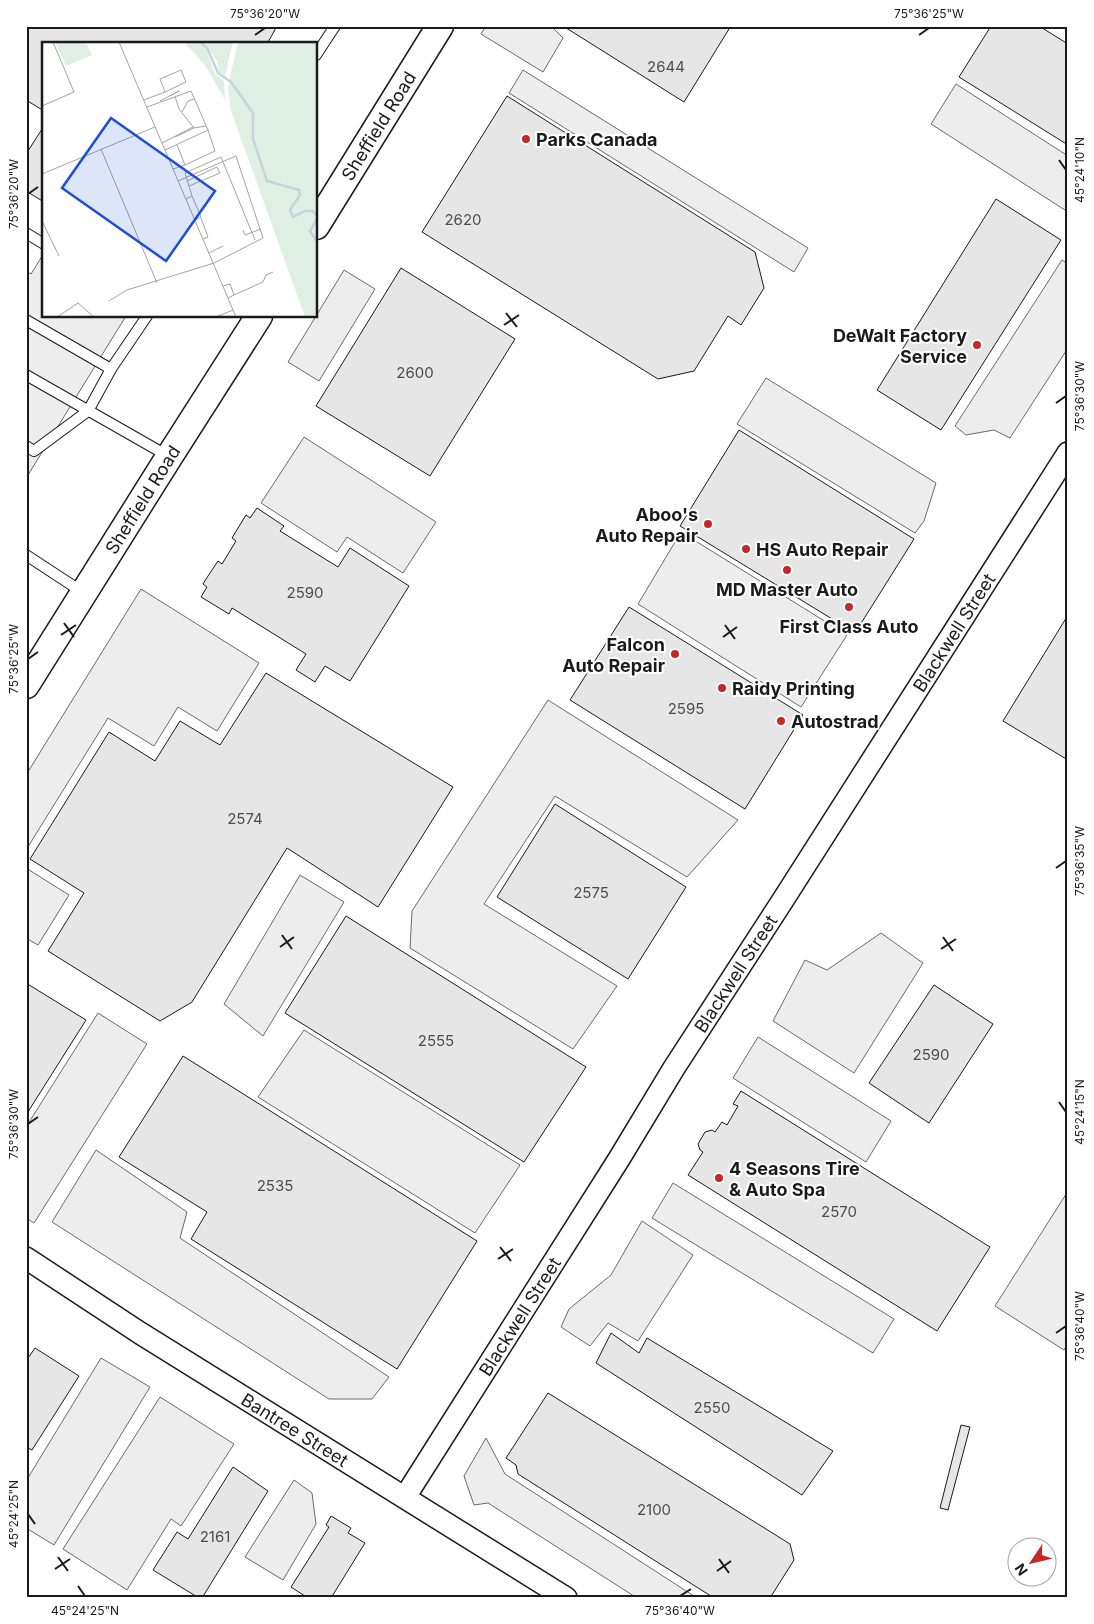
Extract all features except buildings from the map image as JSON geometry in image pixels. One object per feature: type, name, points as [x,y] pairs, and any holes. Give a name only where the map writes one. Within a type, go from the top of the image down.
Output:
[{"type":"street","name":"Sheffield Road","points":[[318,223],[440,26]]},
{"type":"street","name":"Sheffield Road","points":[[26,685],[258,318]]},
{"type":"street","name":"Blackwell Street","points":[[405,1496],[619,1159],[674,1068],[784,900],[1068,452]]},
{"type":"street","name":"Bantree Street","points":[[26,1258],[140,1334],[405,1496],[566,1598]]},
{"type":"lane","points":[[318,52],[335,26]]},
{"type":"lane","points":[[26,233],[42,243]]},
{"type":"lane","points":[[26,446],[34,451],[88,411],[110,369],[146,318]]},
{"type":"lane","points":[[26,320],[110,369]]},
{"type":"lane","points":[[26,375],[169,457]]},
{"type":"lane","points":[[26,555],[84,594]]},
{"type":"shaded area","points":[[486,26],[551,26],[563,38],[543,72],[481,34]]},
{"type":"shaded area","points":[[523,70],[808,248],[794,272],[509,93]]},
{"type":"shaded area","points":[[956,84],[1068,156],[1068,212],[931,124]]},
{"type":"shaded area","points":[[42,256],[42,318],[125,318],[28,475],[26,474],[26,271],[31,274]]},
{"type":"shaded area","points":[[1062,260],[1068,264],[1068,348],[1010,438],[994,430],[966,435],[955,426]]},
{"type":"shaded area","points":[[344,270],[375,289],[319,381],[288,362],[315,318],[318,318],[318,313]]},
{"type":"shaded area","points":[[766,378],[936,483],[924,521],[915,533],[737,424]]},
{"type":"shaded area","points":[[304,437],[436,522],[403,573],[347,537],[337,552],[261,503]]},
{"type":"shaded area","points":[[681,532],[847,635],[801,707],[638,604]]},
{"type":"shaded area","points":[[141,589],[259,663],[217,731],[178,707],[154,746],[108,718],[26,850],[26,775]]},
{"type":"shaded area","points":[[548,700],[738,820],[687,877],[555,796],[484,904],[617,986],[573,1049],[410,948],[412,911]]},
{"type":"shaded area","points":[[26,868],[69,895],[38,945],[26,938]]},
{"type":"shaded area","points":[[300,875],[344,902],[263,1036],[224,1004]]},
{"type":"shaded area","points":[[881,933],[923,963],[854,1073],[773,1021],[805,960],[827,970]]},
{"type":"shaded area","points":[[98,1013],[147,1044],[34,1223],[26,1218],[26,1127]]},
{"type":"shaded area","points":[[304,1030],[520,1165],[475,1233],[258,1097]]},
{"type":"shaded area","points":[[758,1037],[891,1121],[866,1162],[733,1078]]},
{"type":"shaded area","points":[[96,1150],[187,1212],[180,1238],[389,1377],[372,1399],[329,1399],[52,1222]]},
{"type":"shaded area","points":[[673,1183],[894,1319],[873,1353],[652,1218]]},
{"type":"shaded area","points":[[1068,1191],[1068,1343],[1064,1350],[995,1306]]},
{"type":"shaded area","points":[[642,1221],[693,1255],[638,1341],[608,1323],[590,1346],[561,1327],[569,1309],[611,1275]]},
{"type":"shaded area","points":[[101,1358],[150,1387],[54,1545],[26,1528],[26,1481]]},
{"type":"shaded area","points":[[160,1397],[234,1444],[181,1526],[171,1519],[127,1590],[63,1549]]},
{"type":"shaded area","points":[[486,1438],[505,1474],[697,1598],[637,1598],[488,1503],[474,1505],[464,1476]]},
{"type":"shaded area","points":[[294,1480],[312,1493],[316,1524],[283,1580],[245,1557]]},
{"type":"place","name":"Parks Canada","points":[[526,139]]},
{"type":"place","name":"DeWalt Factory Service","points":[[977,345]]},
{"type":"place","name":"Aboo's Auto Repair","points":[[708,524]]},
{"type":"place","name":"HS Auto Repair","points":[[746,549]]},
{"type":"place","name":"MD Master Auto","points":[[787,570]]},
{"type":"place","name":"First Class Auto","points":[[849,607]]},
{"type":"place","name":"Falcon Auto Repair","points":[[675,654]]},
{"type":"place","name":"Raidy Printing","points":[[722,688]]},
{"type":"place","name":"Autostrad","points":[[781,721]]},
{"type":"place","name":"4 Seasons Tire & Auto Spa","points":[[719,1178]]}]
